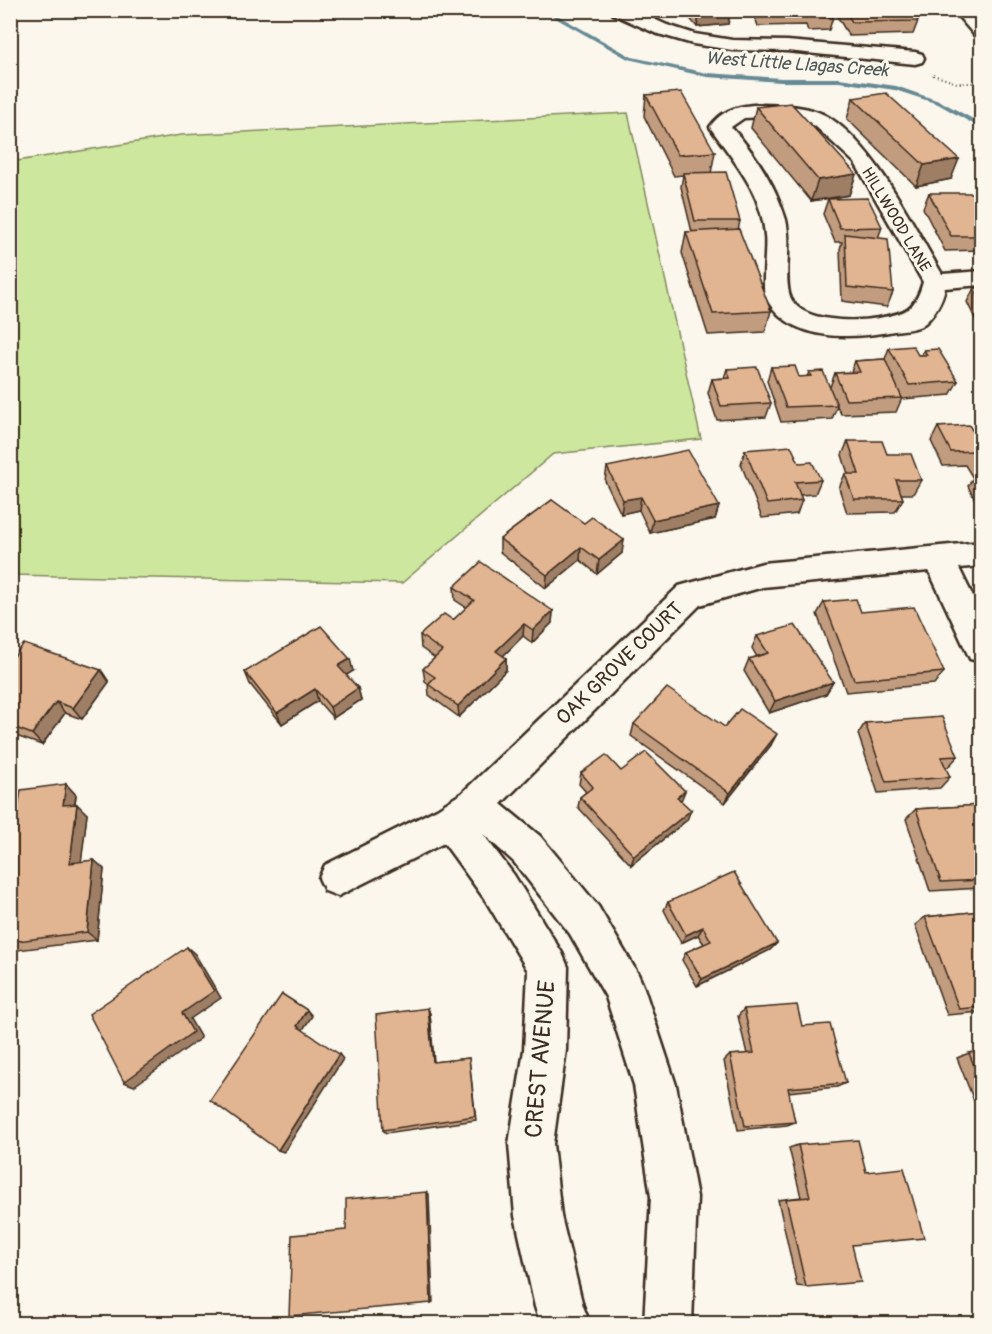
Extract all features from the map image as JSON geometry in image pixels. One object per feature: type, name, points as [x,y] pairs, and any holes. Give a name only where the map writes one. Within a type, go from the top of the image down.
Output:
[{"type":"street","points":[[620,10],[661,29],[693,39],[732,45],[787,46],[915,58]]},
{"type":"street","points":[[961,10],[981,33]]},
{"type":"street","name":"HILLWOOD LANE","points":[[767,111],[799,113],[822,122],[863,160],[934,282],[930,301],[912,320],[867,328],[828,329],[794,315],[777,296],[777,234],[772,213],[763,191],[733,140],[720,127],[726,118],[744,112],[767,111]]},
{"type":"street","name":"HILLWOOD LANE","points":[[934,282],[981,278]]},
{"type":"street","name":"OAK GROVE COURT","points":[[338,878],[462,813],[690,595],[763,575],[981,554]]},
{"type":"street","points":[[938,557],[981,649]]},
{"type":"street","points":[[462,813],[527,849],[584,920],[624,988],[655,1085],[674,1197],[668,1323]]},
{"type":"street","name":"CREST AVENUE","points":[[462,813],[500,888],[548,967],[545,1050],[531,1144],[538,1216],[559,1307],[566,1323]]},
{"type":"path","points":[[915,58],[929,74],[957,83],[981,83]]},
{"type":"green space","points":[[628,113],[701,439],[553,454],[402,583],[11,575],[11,162],[181,135]]},
{"type":"building","points":[[760,10],[829,10],[833,17],[812,17],[809,12],[761,12]]},
{"type":"building","points":[[845,10],[911,10],[918,21],[852,22]]},
{"type":"building","points":[[681,92],[715,152],[678,155],[646,95]]},
{"type":"building","points":[[886,93],[959,159],[924,165],[853,98]]},
{"type":"building","points":[[791,103],[856,174],[818,180],[756,107]]},
{"type":"building","points":[[726,172],[740,221],[695,221],[683,173]]},
{"type":"building","points":[[929,193],[974,193],[981,206],[981,236],[951,236]]},
{"type":"building","points":[[868,198],[882,227],[840,228],[828,199]]},
{"type":"building","points":[[739,229],[771,311],[713,314],[686,232]]},
{"type":"building","points":[[845,234],[888,239],[893,292],[847,287]]},
{"type":"building","points":[[974,288],[981,288],[981,302]]},
{"type":"building","points":[[913,346],[918,355],[927,355],[924,350],[938,349],[958,381],[909,385],[889,348]]},
{"type":"building","points":[[885,359],[902,398],[846,400],[835,373],[860,372],[855,361]]},
{"type":"building","points":[[795,366],[799,377],[811,376],[809,372],[823,371],[837,405],[786,407],[771,367]]},
{"type":"building","points":[[757,367],[771,403],[721,406],[712,379],[730,378],[727,369]]},
{"type":"building","points":[[969,425],[972,430],[981,430],[981,464],[974,451],[951,452],[938,427]]},
{"type":"building","points":[[848,441],[882,441],[887,454],[911,454],[921,480],[896,480],[903,499],[854,499],[845,474],[859,474]]},
{"type":"building","points":[[791,446],[799,463],[812,462],[821,480],[795,482],[802,500],[767,504],[745,450]]},
{"type":"building","points":[[688,450],[719,506],[653,520],[641,497],[623,500],[607,467]]},
{"type":"building","points":[[552,500],[584,523],[592,517],[624,540],[599,560],[581,547],[547,575],[500,539]]},
{"type":"building","points":[[481,562],[553,611],[533,630],[524,624],[496,651],[506,658],[458,706],[428,684],[435,677],[423,669],[442,651],[420,635],[444,614],[453,620],[474,600],[454,587]]},
{"type":"building","points":[[856,599],[861,612],[914,607],[944,672],[854,680],[824,602]]},
{"type":"building","points":[[795,625],[833,682],[775,701],[749,659],[768,653],[757,636]]},
{"type":"building","points":[[321,626],[350,659],[338,666],[358,688],[330,707],[315,689],[277,713],[245,672]]},
{"type":"building","points":[[24,644],[101,670],[73,708],[56,702],[32,734],[10,726],[10,661]]},
{"type":"building","points":[[667,688],[725,727],[740,709],[777,734],[730,793],[634,724]]},
{"type":"building","points":[[942,717],[958,756],[941,757],[950,777],[886,782],[865,723]]},
{"type":"building","points":[[646,752],[685,791],[677,797],[691,810],[634,856],[580,797],[593,787],[581,773],[606,755],[621,771]]},
{"type":"building","points":[[66,784],[63,805],[77,804],[70,863],[94,860],[87,932],[10,942],[10,854],[21,790]]},
{"type":"building","points":[[981,805],[981,880],[941,882],[916,809]]},
{"type":"building","points":[[734,872],[777,943],[702,979],[686,952],[711,941],[703,927],[686,935],[668,902]]},
{"type":"building","points":[[981,911],[981,1007],[959,1009],[925,917]]},
{"type":"building","points":[[187,947],[214,991],[182,1013],[193,1032],[124,1082],[89,1014]]},
{"type":"building","points":[[282,994],[307,1010],[297,1026],[339,1054],[278,1150],[210,1100]]},
{"type":"building","points":[[797,1005],[802,1026],[830,1024],[846,1083],[788,1088],[795,1122],[745,1126],[730,1055],[754,1053],[744,1009]]},
{"type":"building","points":[[428,1008],[433,1062],[469,1058],[475,1116],[383,1130],[376,1015]]},
{"type":"building","points":[[981,1051],[981,1083],[969,1053]]},
{"type":"building","points":[[858,1140],[866,1172],[904,1168],[924,1238],[852,1245],[861,1282],[806,1287],[786,1199],[810,1197],[798,1145]]},
{"type":"building","points":[[427,1192],[431,1303],[289,1316],[292,1235],[346,1230],[346,1199]]},
{"type":"waterway","name":"West Little Llagas Creek","points":[[543,10],[630,58],[707,75],[781,80],[839,80],[896,88],[940,103],[982,127]]}]
